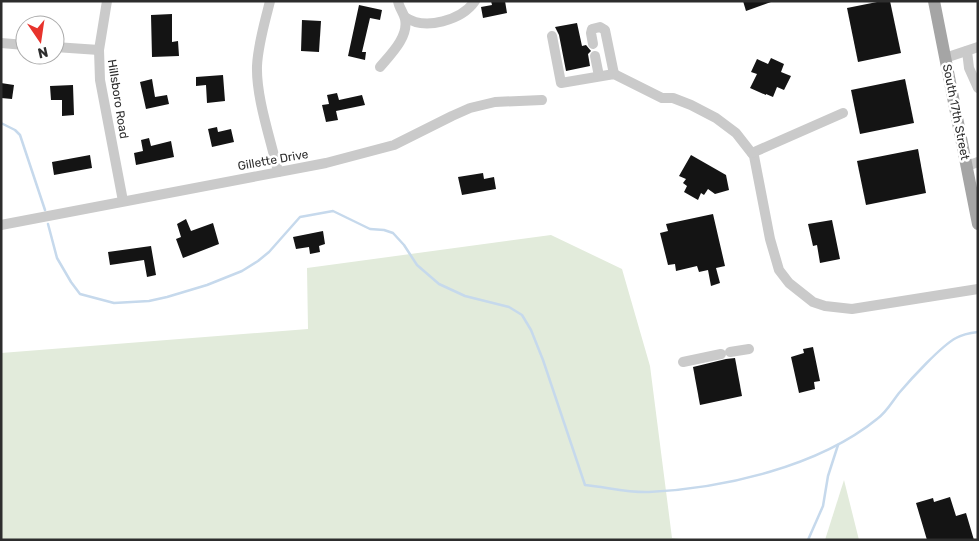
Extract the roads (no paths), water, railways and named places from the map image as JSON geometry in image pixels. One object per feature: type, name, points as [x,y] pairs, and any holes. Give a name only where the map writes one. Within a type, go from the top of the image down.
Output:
[{"type":"main road","name":"South 17th Street","points":[[934,1],[972,164],[978,224]]},
{"type":"street","name":"Hillsboro Road","points":[[108,1],[99,50],[100,80],[123,201]]},
{"type":"street","points":[[270,1],[262,30],[257,67],[260,95],[278,172]]},
{"type":"street","points":[[398,1],[400,10],[405,17],[412,21],[425,23],[452,18],[467,11],[475,1]]},
{"type":"street","points":[[380,67],[397,46],[403,35],[406,24],[405,17]]},
{"type":"street","points":[[593,44],[592,29],[600,27],[605,30],[614,74]]},
{"type":"street","points":[[552,36],[561,83],[614,74],[662,98],[673,98],[691,105],[716,118],[736,133],[756,161],[770,239],[779,270],[789,283],[813,302],[825,306],[852,309],[978,289]]},
{"type":"street","points":[[1,43],[15,44]]},
{"type":"street","points":[[65,48],[99,50]]},
{"type":"street","points":[[946,58],[973,49]]},
{"type":"street","points":[[973,49],[968,68],[975,77],[978,88]]},
{"type":"street","points":[[595,56],[599,76]]},
{"type":"street","name":"Gillette Drive","points":[[1,225],[326,163],[394,145],[452,116],[485,104],[542,100]]},
{"type":"street","points":[[752,153],[843,113]]},
{"type":"street","points":[[683,362],[749,349]]},
{"type":"waterway","points":[[1,123],[15,130],[20,135],[45,210]]},
{"type":"waterway","points":[[48,224],[57,258],[80,294],[114,303],[149,301],[167,297],[207,285],[242,271],[269,252],[300,217],[333,211],[370,229],[393,233],[404,245],[417,265],[439,284],[465,296],[509,307],[522,315],[531,330],[543,360],[585,485],[625,491],[678,490],[739,480],[799,462],[827,450],[853,436],[880,417],[918,372],[950,342],[969,333],[978,332]]},
{"type":"waterway","points":[[808,540],[823,506],[828,476],[838,445]]}]
